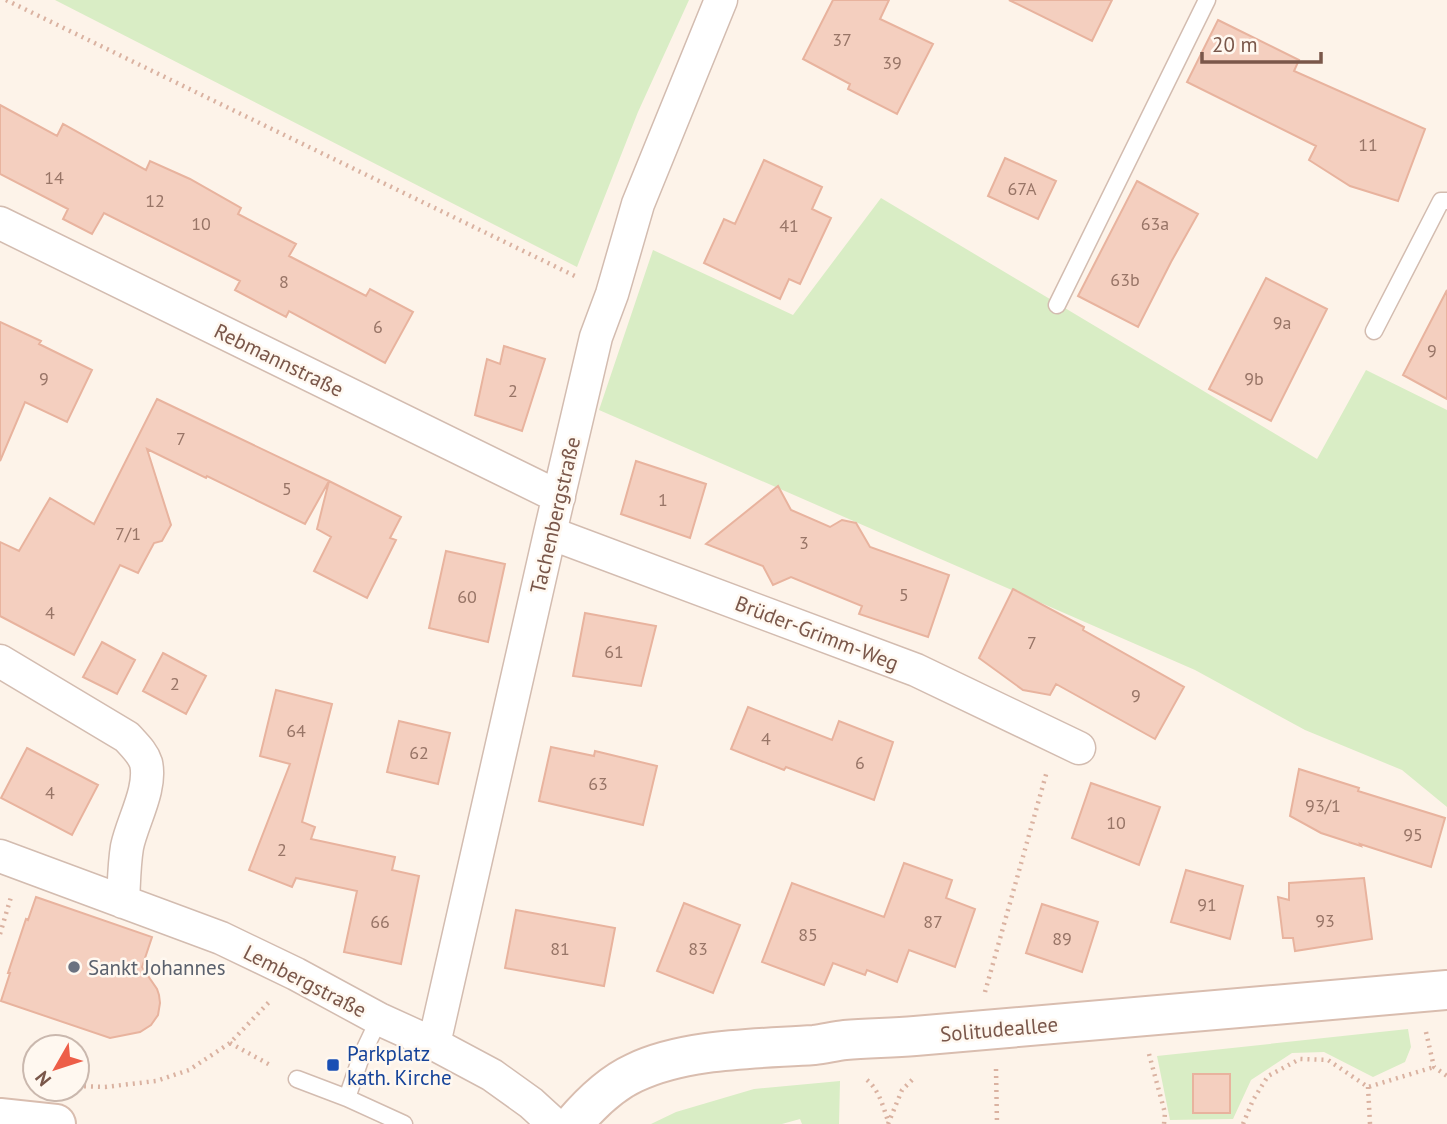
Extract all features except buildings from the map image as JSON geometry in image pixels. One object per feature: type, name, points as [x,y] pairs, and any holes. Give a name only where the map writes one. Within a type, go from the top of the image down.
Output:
[{"type":"main road","name":"Solitudeallee","points":[[573,1124],[591,1103],[613,1085],[634,1073],[664,1062],[716,1051],[915,1036],[985,1045],[1447,990]]},
{"type":"main road","points":[[0,1118],[56,1124]]},
{"type":"street","name":"Tachenbergstraße","points":[[434,1044],[596,337],[612,294],[638,204],[721,0]]},
{"type":"street","name":"Rebmannstraße","points":[[0,223],[559,497]]},
{"type":"street","name":"Brüder-Grimm-Weg","points":[[550,533],[916,670],[1068,742]]},
{"type":"street","points":[[0,661],[127,737],[146,763],[145,789],[127,847],[123,902]]},
{"type":"street","name":"Lembergstraße","points":[[0,856],[221,938],[296,974],[492,1075],[531,1103],[554,1124]]},
{"type":"lane","points":[[1057,305],[1207,0]]},
{"type":"lane","points":[[1374,331],[1441,201],[1447,201]]},
{"type":"lane","points":[[347,1098],[361,1057],[379,1019]]},
{"type":"lane","points":[[297,1079],[404,1124]]},
{"type":"path","points":[[6,0],[612,294]]},
{"type":"path","points":[[998,1124],[985,1045],[1068,742]]},
{"type":"path","points":[[91,1087],[156,1081],[189,1070],[230,1043],[296,974]]},
{"type":"path","points":[[1424,1027],[1434,1067],[1447,1076]]},
{"type":"path","points":[[888,1123],[902,1090],[919,1072],[915,1036]]},
{"type":"path","points":[[1146,1042],[1165,1113],[1164,1124]]},
{"type":"path","points":[[230,1043],[297,1079]]},
{"type":"path","points":[[1243,1124],[1253,1100],[1268,1076],[1300,1059],[1328,1060],[1368,1087]]},
{"type":"path","points":[[1368,1087],[1434,1067]]},
{"type":"path","points":[[859,1073],[874,1086],[888,1123]]},
{"type":"path","points":[[1368,1087],[1370,1124]]},
{"type":"green space","points":[[55,0],[689,0],[638,112],[577,267]]},
{"type":"green space","points":[[881,198],[1317,459],[1366,370],[1447,410],[1447,807],[1402,770],[1305,730],[1195,670],[599,410],[653,250],[793,315]]},
{"type":"green space","points":[[1408,1029],[1411,1047],[1405,1062],[1373,1077],[1324,1052],[1292,1053],[1251,1080],[1233,1119],[1170,1120],[1157,1056]]},
{"type":"green space","points":[[840,1081],[839,1124],[802,1124],[800,1119],[782,1124],[651,1124],[676,1112],[754,1089]]},
{"type":"place","name":"Sankt Johannes","points":[[74,967]]},
{"type":"place","name":"Parkplatz kath. Kirche","points":[[333,1065]]}]
